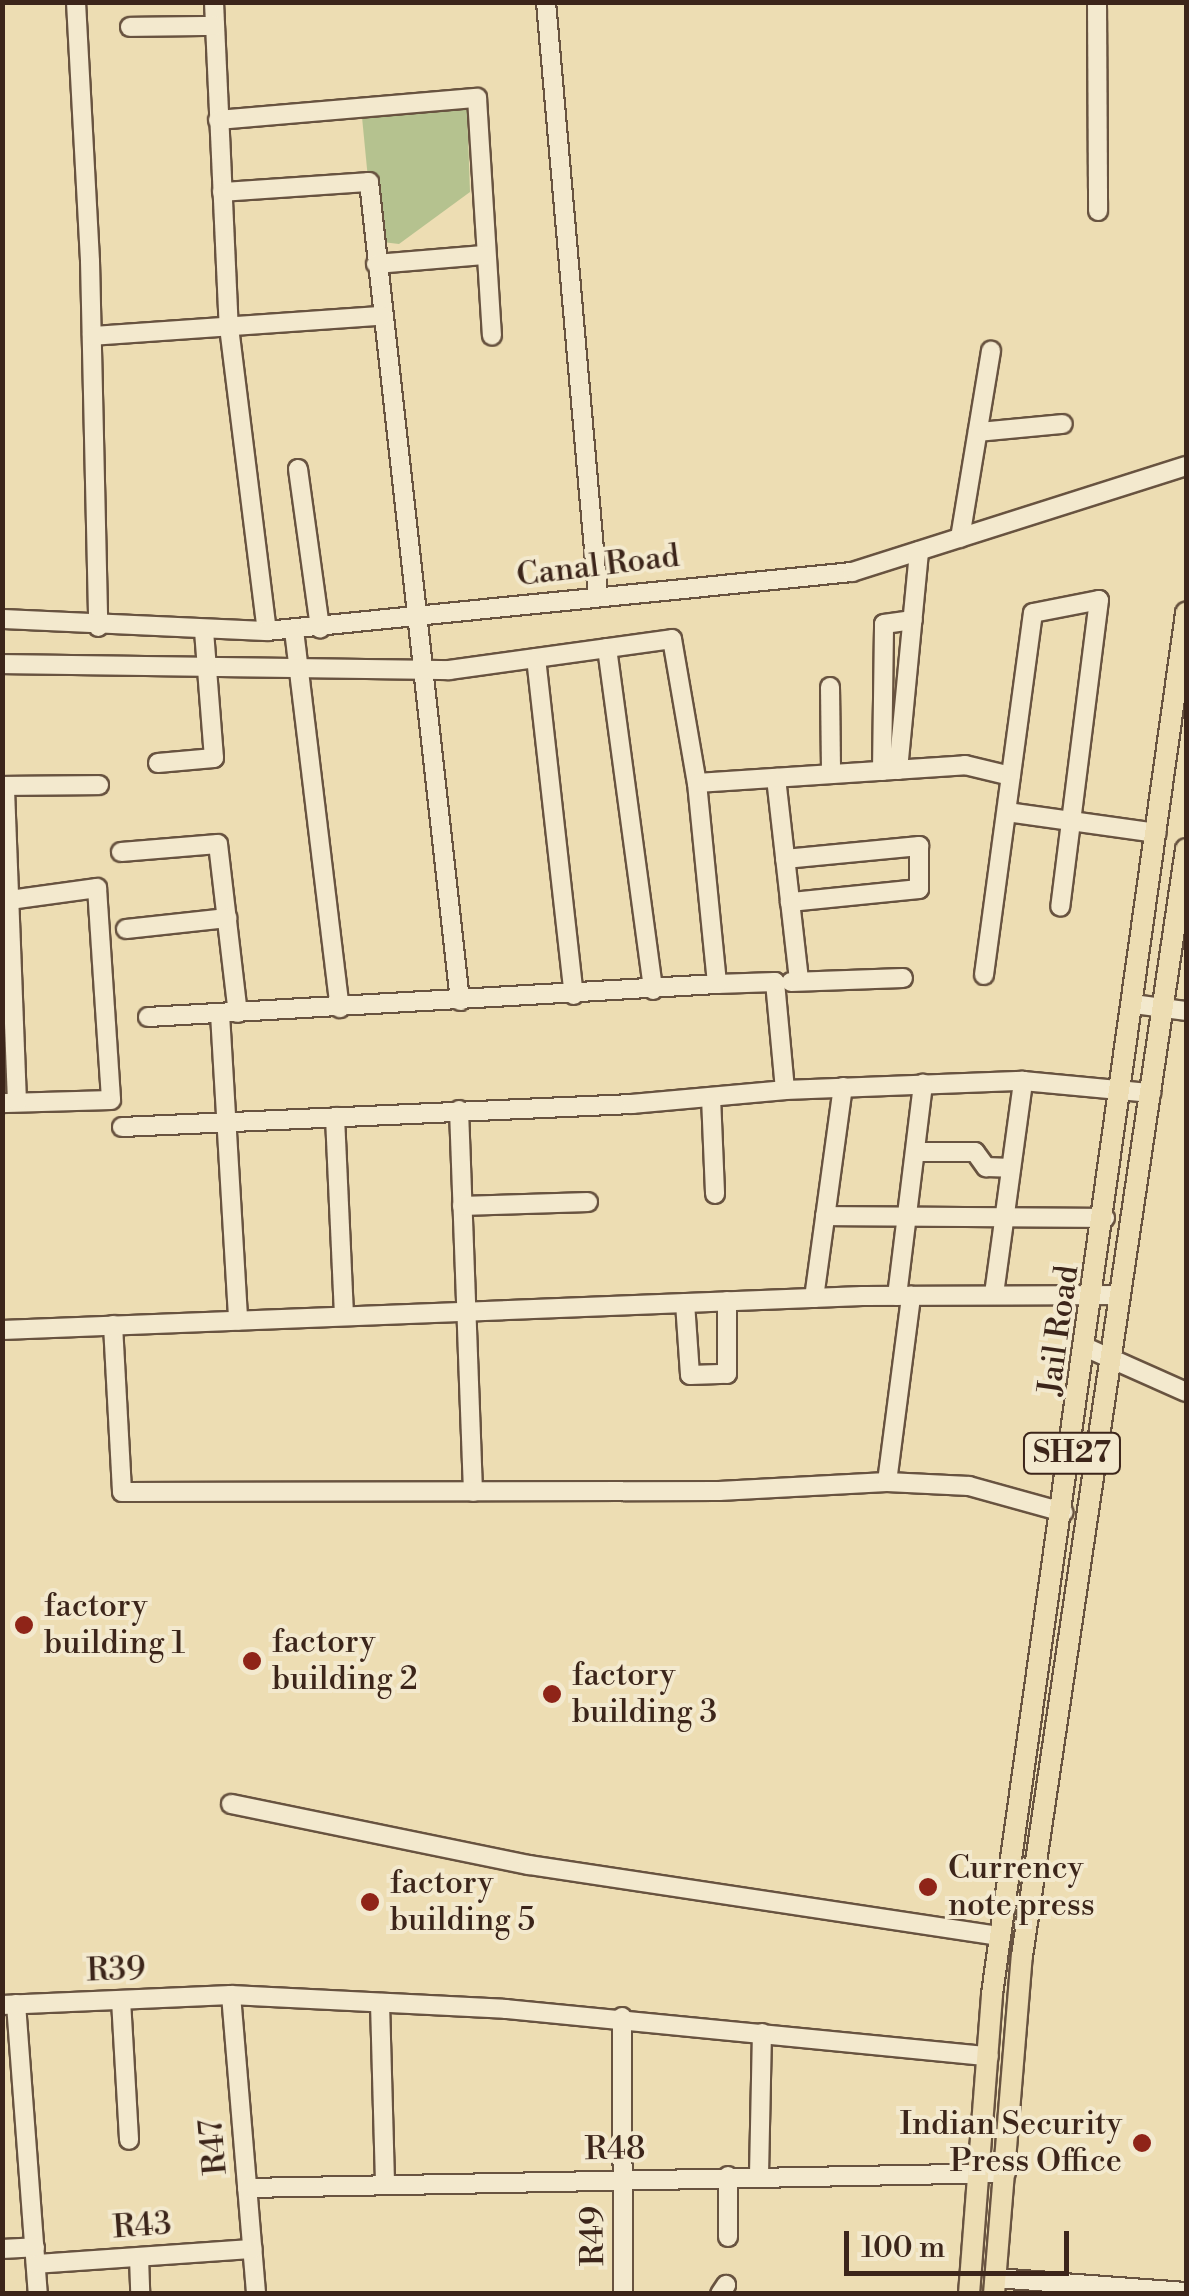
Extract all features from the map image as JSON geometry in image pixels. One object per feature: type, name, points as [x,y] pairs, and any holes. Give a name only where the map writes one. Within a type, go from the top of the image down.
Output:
[{"type":"main road","name":"Jail Road","points":[[969,2294],[1001,1936],[1063,1512],[1097,1353],[1096,1291],[1186,613]]},
{"type":"main road","points":[[995,2286],[1022,1956],[1067,1662],[1097,1353],[1118,1294],[1151,1093],[1176,1009],[1186,848]]},
{"type":"main road","points":[[1042,1656],[1067,1662]]},
{"type":"street","points":[[76,2],[92,336],[98,627]]},
{"type":"street","points":[[214,2],[229,327],[267,632]]},
{"type":"street","points":[[546,2],[598,595]]},
{"type":"street","points":[[1097,2],[1098,210]]},
{"type":"street","points":[[130,28],[215,26]]},
{"type":"street","points":[[218,120],[477,98],[492,336]]},
{"type":"street","points":[[222,192],[369,182],[381,316],[428,670],[460,1001]]},
{"type":"street","points":[[376,264],[484,255]]},
{"type":"street","points":[[92,336],[381,316]]},
{"type":"street","points":[[960,538],[991,351]]},
{"type":"street","points":[[978,432],[1063,424]]},
{"type":"street","name":"Canal Road","points":[[2,619],[98,627],[267,632],[422,620],[598,595],[852,572],[1186,466]]},
{"type":"street","points":[[298,469],[320,628]]},
{"type":"street","points":[[890,770],[920,551]]},
{"type":"street","points":[[984,974],[1033,613],[1099,600],[1060,908]]},
{"type":"street","points":[[890,770],[884,624],[912,620]]},
{"type":"street","points":[[294,630],[340,1008]]},
{"type":"street","points":[[158,763],[214,758],[204,632]]},
{"type":"street","points":[[2,664],[428,670],[672,639],[696,783],[718,984]]},
{"type":"street","points":[[607,648],[653,990]]},
{"type":"street","points":[[536,658],[574,994]]},
{"type":"street","points":[[830,687],[831,774]]},
{"type":"street","points":[[696,783],[965,766],[1011,776]]},
{"type":"street","points":[[776,778],[799,981]]},
{"type":"street","points":[[7,901],[97,888],[111,1100],[10,1102],[4,787],[99,786]]},
{"type":"street","points":[[1006,812],[1157,832]]},
{"type":"street","points":[[121,852],[218,844],[227,918],[226,1122],[238,1320]]},
{"type":"street","points":[[785,859],[919,846],[919,889],[790,902]]},
{"type":"street","points":[[126,929],[227,918]]},
{"type":"street","points":[[148,1017],[718,984],[903,978]]},
{"type":"street","points":[[775,982],[785,1090]]},
{"type":"street","points":[[1134,1004],[1176,1009]]},
{"type":"street","points":[[994,1294],[1023,1081]]},
{"type":"street","points":[[122,1127],[924,1084],[1023,1081],[1151,1093]]},
{"type":"street","points":[[887,1482],[907,1217],[924,1084]]},
{"type":"street","points":[[814,1298],[844,1088]]},
{"type":"street","points":[[711,1097],[715,1194]]},
{"type":"street","points":[[459,1110],[473,1492]]},
{"type":"street","points":[[335,1116],[344,1316]]},
{"type":"street","points":[[915,1152],[974,1152],[986,1168],[1010,1168]]},
{"type":"street","points":[[462,1206],[588,1202]]},
{"type":"street","points":[[825,1216],[1106,1218]]},
{"type":"street","points":[[2,1330],[814,1298],[1096,1291],[1118,1294]]},
{"type":"street","points":[[685,1303],[690,1375],[727,1374],[727,1301]]},
{"type":"street","points":[[114,1326],[122,1492],[719,1492],[887,1482],[969,1486],[1063,1512]]},
{"type":"street","points":[[1097,1353],[1186,1392]]},
{"type":"street","points":[[231,1804],[529,1864],[1001,1936]]},
{"type":"street","name":"R39","points":[[9,2004],[231,1995],[380,2002],[622,2017],[989,2056]]},
{"type":"street","name":"R47","points":[[231,1995],[256,2294]]},
{"type":"street","points":[[120,2000],[129,2140]]},
{"type":"street","points":[[380,2002],[385,2184]]},
{"type":"street","points":[[9,2004],[38,2294]]},
{"type":"street","name":"R49","points":[[622,2017],[623,2294]]},
{"type":"street","points":[[759,2175],[762,2032]]},
{"type":"street","name":"R48","points":[[248,2188],[983,2170],[1006,2173]]},
{"type":"street","points":[[728,2176],[728,2237]]},
{"type":"street","name":"R43","points":[[2,2250],[36,2255],[138,2257],[252,2249]]},
{"type":"street","points":[[138,2257],[140,2294]]},
{"type":"street","points":[[995,2286],[1186,2292]]},
{"type":"green space","points":[[467,108],[470,192],[399,244],[374,241],[362,117]]},
{"type":"place","name":"factory building 1","points":[[24,1625]]},
{"type":"place","name":"factory building 2","points":[[252,1661]]},
{"type":"place","name":"factory building 3","points":[[552,1694]]},
{"type":"place","name":"Currency note press","points":[[928,1887]]},
{"type":"place","name":"factory building 5","points":[[370,1902]]},
{"type":"place","name":"Indian Security Press Office","points":[[1142,2143]]}]
